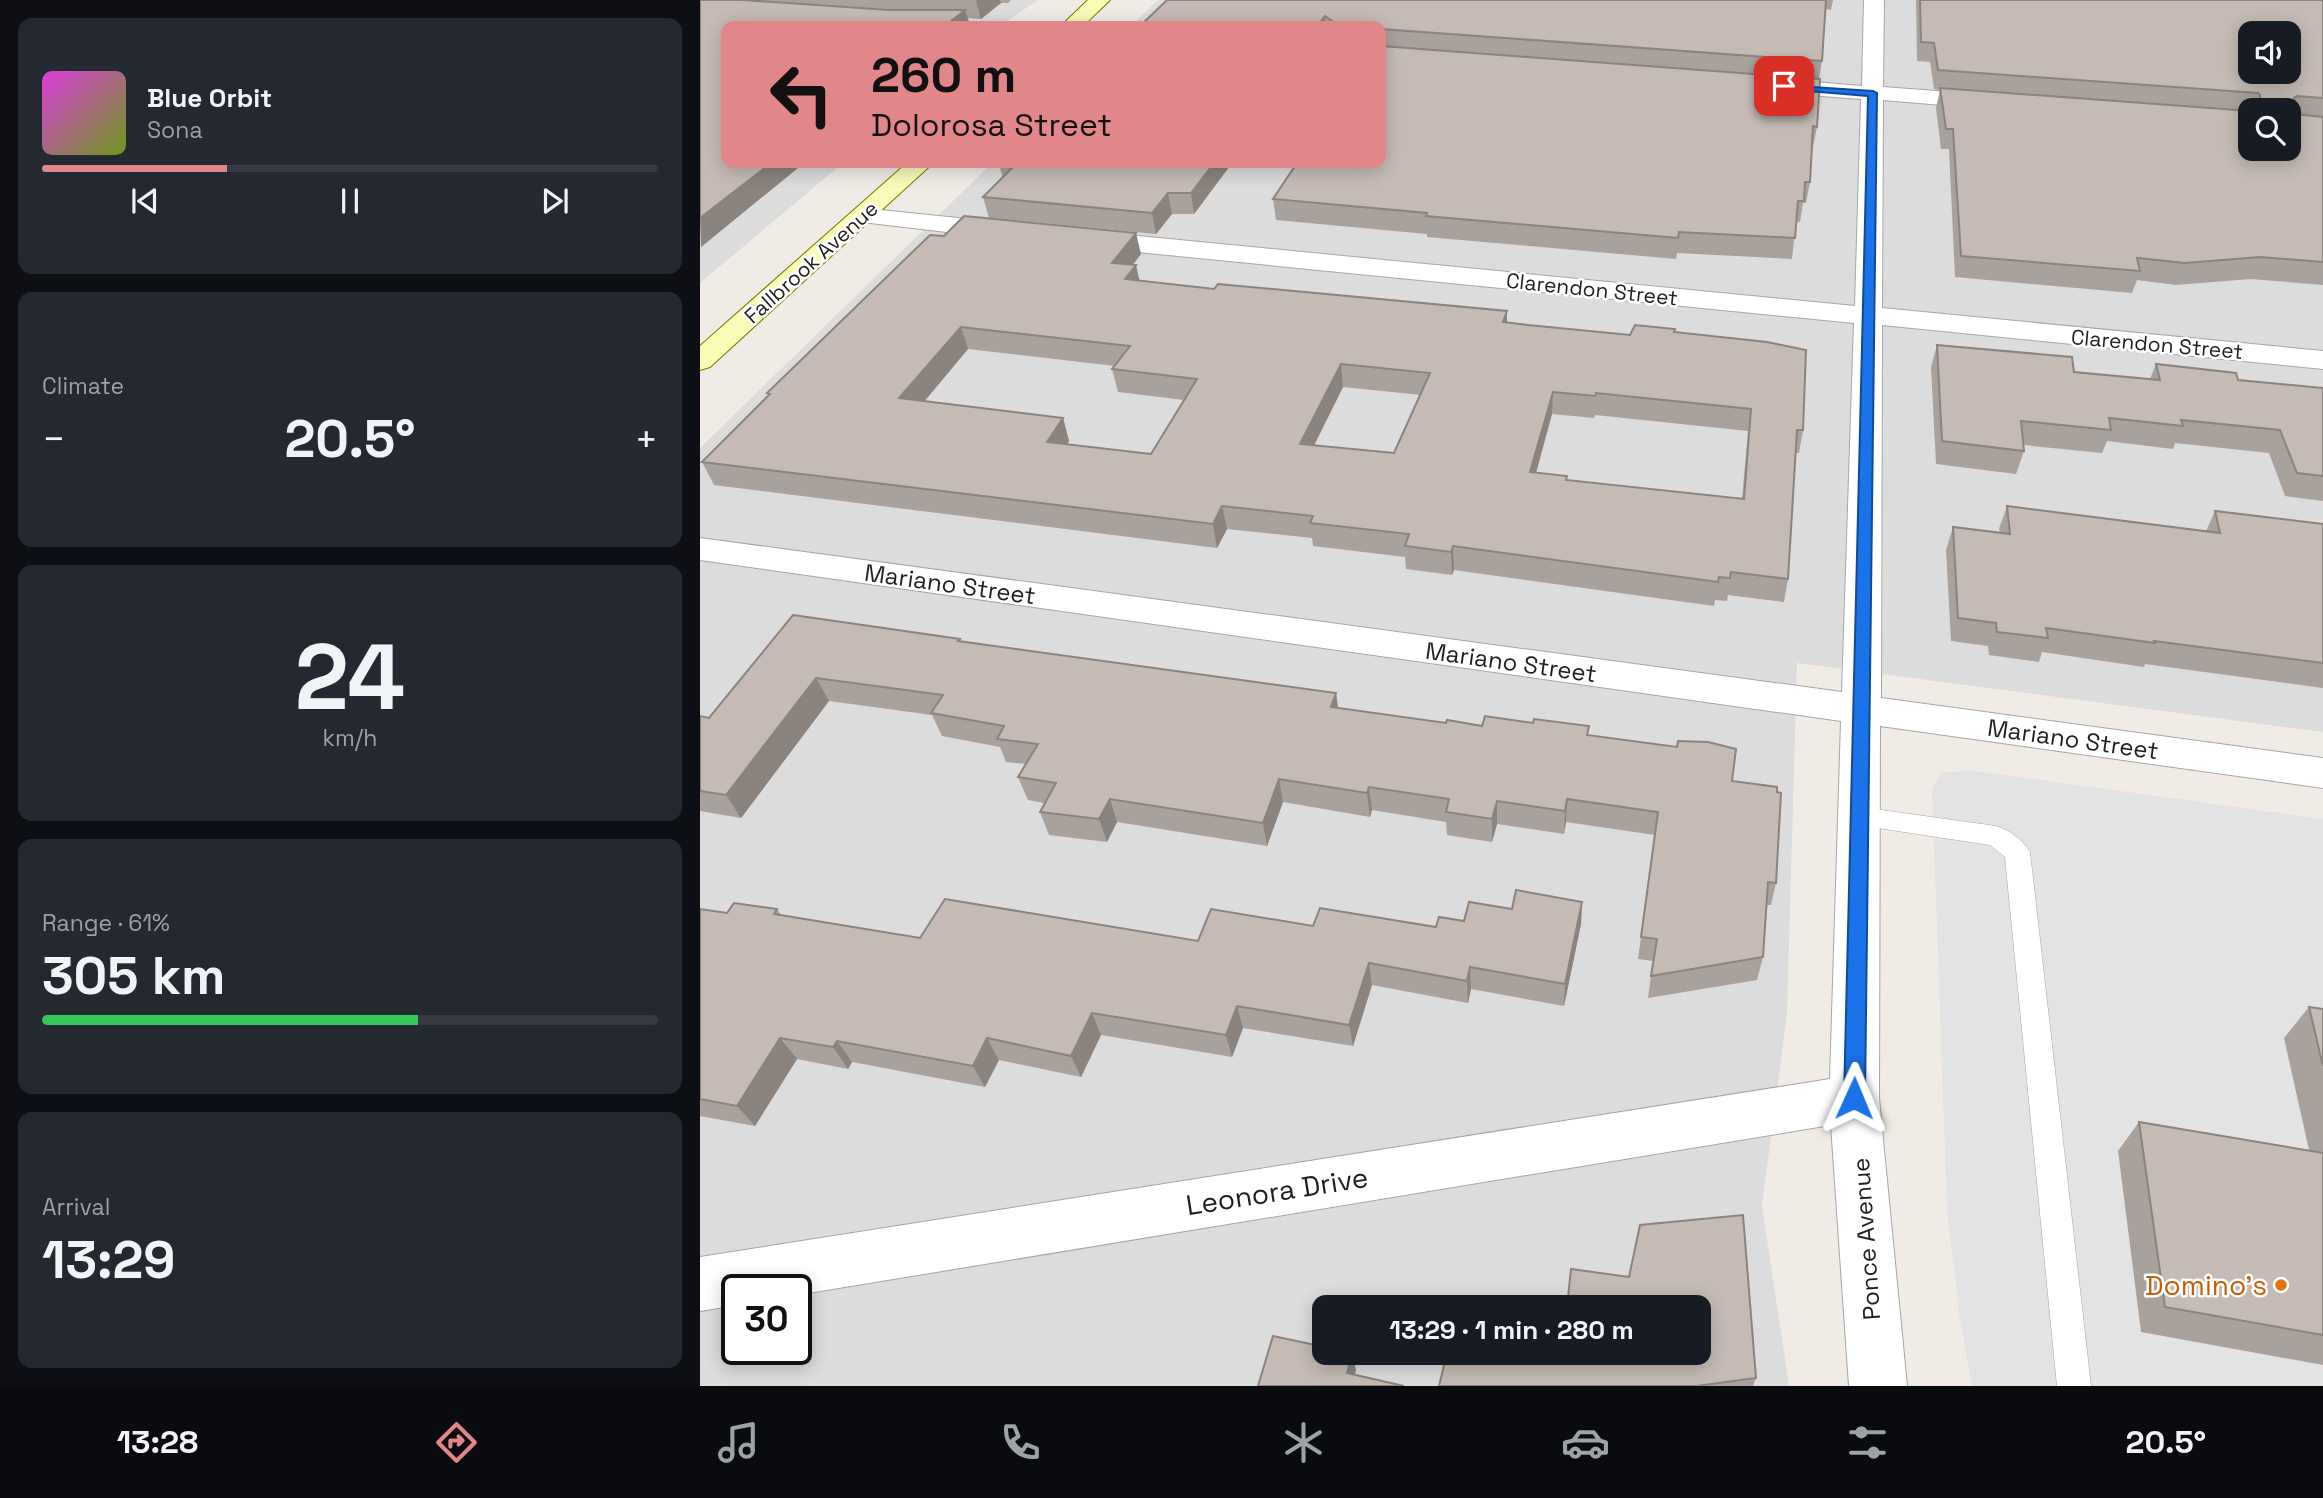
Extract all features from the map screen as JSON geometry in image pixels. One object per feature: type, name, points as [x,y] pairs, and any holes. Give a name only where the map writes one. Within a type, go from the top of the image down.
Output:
[{"type":"main road","points":[[1077,21],[1100,0]]},
{"type":"main road","name":"Fallbrook Avenue","points":[[700,361],[915,168]]},
{"type":"street","name":"Ponce Avenue","points":[[1874,0],[1854,1098],[1878,1386]]},
{"type":"street","points":[[1741,83],[2007,104]]},
{"type":"street","points":[[862,216],[1028,233]]},
{"type":"street","name":"Clarendon Street","points":[[1055,236],[2323,360]]},
{"type":"street","name":"Mariano Street","points":[[700,549],[2323,773]]},
{"type":"street","name":"Leonora Drive","points":[[700,1284],[1854,1098]]},
{"type":"lane","points":[[1860,817],[1996,836],[2017,852],[2074,1386]]},
{"type":"shaded area","points":[[700,0],[1038,0],[1007,21],[721,21],[721,168],[837,168],[700,283]]},
{"type":"shaded area","points":[[1158,0],[2323,0],[2323,732],[1797,663],[1787,1014],[1762,1205],[1789,1386],[700,1386],[700,448],[987,168],[1386,168],[1386,21],[1136,21]]},
{"type":"shaded area","points":[[1969,770],[2323,819],[2323,1045],[2317,1185],[2118,1152],[2141,1332],[2323,1365],[2323,1386],[1972,1386],[1960,1320],[1947,1210],[1932,788],[1942,773]]},
{"type":"building","points":[[700,0],[743,0],[889,10],[965,10],[951,21],[721,21],[721,168],[765,168],[700,218]]},
{"type":"building","points":[[1167,0],[1826,0],[1822,61],[1386,29],[1386,21],[1332,21],[1325,16],[1321,21],[1145,21]]},
{"type":"building","points":[[1920,0],[2323,0],[2323,98],[2260,98],[2258,93],[1938,70],[1934,43],[1921,42]]},
{"type":"building","points":[[1386,46],[1820,79],[1817,127],[1813,126],[1810,182],[1805,182],[1804,201],[1798,201],[1795,238],[1679,232],[1678,238],[1426,216],[1427,213],[1273,199],[1294,168],[1386,168]]},
{"type":"building","points":[[1940,88],[2238,110],[2238,161],[2301,161],[2301,115],[2323,117],[2323,262],[2260,257],[2185,263],[2137,258],[2140,271],[1961,256],[1953,129],[1946,129]]},
{"type":"building","points":[[1012,168],[1210,168],[1191,193],[1168,193],[1152,213],[983,197]]},
{"type":"building","points":[[964,216],[1136,233],[1112,263],[1136,265],[1125,279],[1214,289],[1218,284],[1507,311],[1503,322],[1630,335],[1635,325],[1767,342],[1806,350],[1803,430],[1797,430],[1788,579],[1731,572],[1730,578],[1719,577],[1718,582],[1453,546],[1451,552],[1405,546],[1409,534],[1310,523],[1313,516],[1222,506],[1213,524],[702,462],[770,394],[767,393],[930,235],[944,236]],"holes":[[[961,327],[1130,346],[1112,369],[1197,379],[1151,454],[1047,442],[1063,418],[899,398]],[[1341,364],[1430,373],[1394,453],[1300,444]],[[1553,392],[1595,396],[1596,393],[1751,409],[1744,499],[1566,480],[1567,476],[1530,472]]]},
{"type":"building","points":[[1937,345],[2072,357],[2074,372],[2160,380],[2156,364],[2236,373],[2238,380],[2323,388],[2323,476],[2297,473],[2280,430],[2181,420],[2183,426],[2109,418],[2111,430],[2021,421],[2024,451],[1942,441]]},
{"type":"building","points":[[2007,506],[2220,533],[2215,511],[2323,524],[2323,663],[2046,628],[2048,638],[1997,632],[1996,623],[1958,618],[1953,527],[2010,534]]},
{"type":"building","points":[[793,615],[960,639],[958,641],[1336,693],[1331,707],[1482,726],[1485,716],[1533,723],[1534,719],[1589,726],[1587,735],[1677,747],[1678,741],[1708,742],[1736,749],[1732,781],[1777,787],[1777,792],[1781,793],[1776,883],[1768,882],[1763,957],[1651,976],[1657,939],[1641,937],[1658,812],[1567,799],[1565,811],[1497,801],[1492,819],[1446,812],[1449,799],[1369,787],[1367,793],[1279,779],[1263,823],[1110,799],[1099,819],[1040,812],[1056,783],[1018,777],[1038,744],[997,739],[1004,726],[931,713],[943,695],[816,678],[726,795],[700,791],[700,716],[709,718]]},
{"type":"building","points":[[1516,890],[1582,902],[1565,984],[1470,967],[1467,981],[1369,963],[1349,1025],[1237,1006],[1226,1035],[1092,1013],[1071,1056],[987,1038],[973,1066],[837,1041],[833,1047],[780,1038],[737,1106],[700,1099],[700,909],[727,913],[734,903],[777,909],[774,914],[920,938],[945,899],[1198,941],[1211,909],[1313,926],[1320,908],[1436,927],[1439,917],[1464,921],[1469,902],[1512,909]]},
{"type":"building","points":[[2309,1007],[2323,1009],[2323,1066]]},
{"type":"building","points":[[2139,1122],[2323,1153],[2323,1335],[2165,1307]]},
{"type":"building","points":[[1743,1215],[1756,1378],[1696,1386],[1439,1386],[1444,1365],[1711,1365],[1711,1295],[1568,1295],[1571,1269],[1629,1277],[1640,1225]]},
{"type":"building","points":[[1273,1336],[1312,1344],[1312,1365],[1349,1365],[1347,1373],[1404,1386],[1258,1386]]},
{"type":"place","name":"Domino's","points":[[2281,1285]]},
{"type":"route","points":[[1784,86],[1873,93],[1854,1098]]}]
